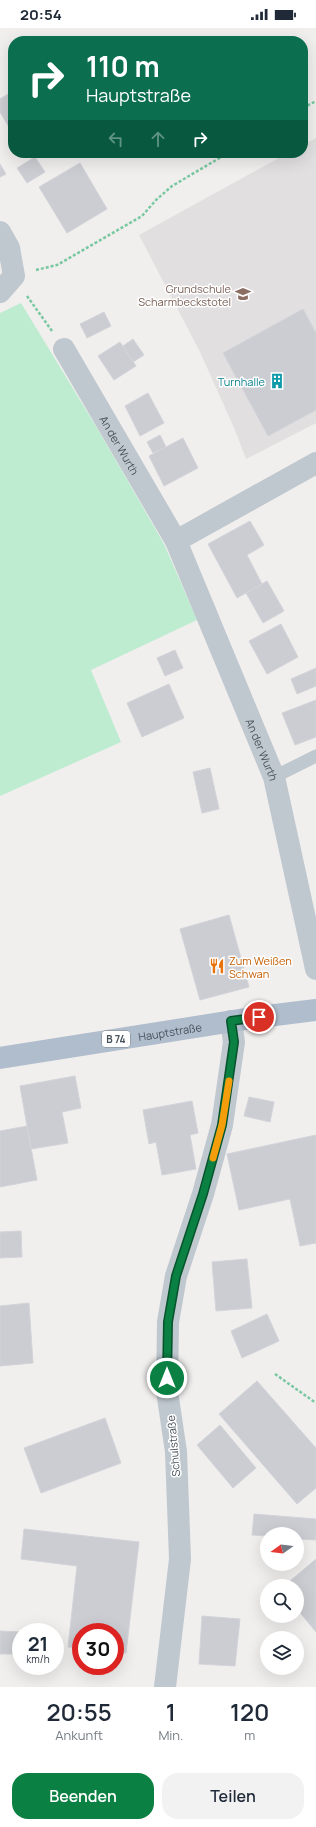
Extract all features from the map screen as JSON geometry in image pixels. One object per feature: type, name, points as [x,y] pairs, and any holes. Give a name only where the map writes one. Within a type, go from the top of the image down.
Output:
[{"type":"main road","name":"Hauptstraße","points":[[0,1058],[231,1021],[316,1010]]},
{"type":"street","points":[[0,232],[9,248],[7,284]]},
{"type":"street","name":"An der Wurth","points":[[64,349],[176,541],[274,777],[316,969]]},
{"type":"street","points":[[176,541],[316,463]]},
{"type":"street","name":"Schulstraße","points":[[165,1687],[180,1559],[176,1452],[167,1391],[168,1322],[176,1276],[203,1194],[222,1125],[234,1042],[231,1021]]},
{"type":"lane","points":[[274,777],[316,756]]},
{"type":"path","points":[[64,349],[7,284],[57,265],[142,216],[156,200],[172,186],[220,158]]},
{"type":"path","points":[[275,1374],[316,1403]]},
{"type":"shaded area","name":"Grundschule Scharmbeckstotel","points":[[316,138],[316,423],[246,459],[235,430],[200,352],[139,235],[279,158],[308,158],[308,142]]},
{"type":"green space","points":[[21,303],[100,433],[164,544],[197,620],[91,670],[121,742],[0,796],[0,313]]},
{"type":"building","points":[[8,94],[8,126],[0,112],[0,99]]},
{"type":"building","points":[[36,158],[45,172],[27,183],[17,168]]},
{"type":"building","points":[[80,163],[107,209],[67,233],[39,187]]},
{"type":"building","points":[[0,164],[6,174],[0,177]]},
{"type":"building","name":"Turnhalle","points":[[303,309],[316,333],[316,410],[268,436],[223,353]]},
{"type":"building","points":[[104,312],[111,326],[87,338],[80,324]]},
{"type":"building","points":[[133,339],[144,355],[133,362],[123,346]]},
{"type":"building","points":[[120,342],[136,366],[114,380],[98,356]]},
{"type":"building","points":[[148,393],[164,423],[140,436],[125,406]]},
{"type":"building","points":[[160,435],[166,447],[153,453],[147,442]]},
{"type":"building","points":[[183,438],[198,468],[164,486],[149,456]]},
{"type":"building","points":[[250,521],[264,545],[247,555],[262,584],[237,598],[208,544]]},
{"type":"building","points":[[267,581],[284,611],[263,623],[246,593]]},
{"type":"building","points":[[281,624],[298,657],[267,674],[249,641]]},
{"type":"building","points":[[175,650],[183,668],[165,676],[157,658]]},
{"type":"building","points":[[316,668],[316,686],[297,694],[291,679]]},
{"type":"building","points":[[169,684],[184,718],[142,737],[127,703]]},
{"type":"building","points":[[316,700],[316,737],[295,745],[282,713]]},
{"type":"building","points":[[210,768],[219,809],[202,813],[193,772]]},
{"type":"building","points":[[229,915],[249,987],[200,1000],[180,929]]},
{"type":"building","points":[[75,1076],[81,1108],[62,1112],[68,1143],[31,1149],[20,1086]]},
{"type":"building","points":[[249,1097],[274,1102],[270,1122],[244,1116]]},
{"type":"building","points":[[192,1101],[198,1133],[190,1135],[196,1169],[162,1175],[156,1142],[149,1144],[143,1110]]},
{"type":"building","points":[[27,1126],[37,1180],[0,1187],[0,1131]]},
{"type":"building","points":[[316,1135],[316,1243],[300,1246],[290,1199],[239,1210],[227,1154]]},
{"type":"building","points":[[21,1231],[22,1257],[0,1258],[0,1232]]},
{"type":"building","points":[[247,1259],[252,1308],[216,1311],[212,1262]]},
{"type":"building","points":[[29,1303],[33,1363],[0,1366],[0,1306]]},
{"type":"building","points":[[267,1314],[279,1341],[242,1358],[231,1331]]},
{"type":"building","points":[[257,1381],[316,1448],[316,1488],[297,1504],[219,1414]]},
{"type":"building","points":[[105,1418],[121,1463],[41,1493],[24,1448]]},
{"type":"building","points":[[220,1425],[256,1468],[233,1488],[197,1445]]},
{"type":"building","points":[[254,1514],[316,1519],[316,1540],[304,1539],[304,1527],[260,1527],[260,1536],[252,1535]]},
{"type":"building","points":[[24,1529],[139,1542],[126,1653],[124,1653],[124,1623],[72,1623],[72,1647],[68,1647],[77,1566],[21,1559]]},
{"type":"building","points":[[316,1559],[316,1632],[304,1617],[304,1579],[292,1579],[302,1571],[304,1571],[304,1569]]},
{"type":"building","points":[[202,1616],[240,1619],[235,1666],[199,1664]]},
{"type":"building","points":[[0,1631],[12,1632],[12,1654],[0,1654]]},
{"type":"slow traffic","points":[[213,1158],[222,1125],[229,1081]]},
{"type":"place","name":"Grundschule Scharmbeckstotel","points":[[243,294]]},
{"type":"place","name":"Turnhalle","points":[[277,381]]},
{"type":"place","name":"Zum Weißen Schwan","points":[[217,966]]},
{"type":"route","points":[[167,1378],[168,1322],[176,1276],[203,1194],[222,1125],[234,1042],[231,1021],[259,1017]]}]
